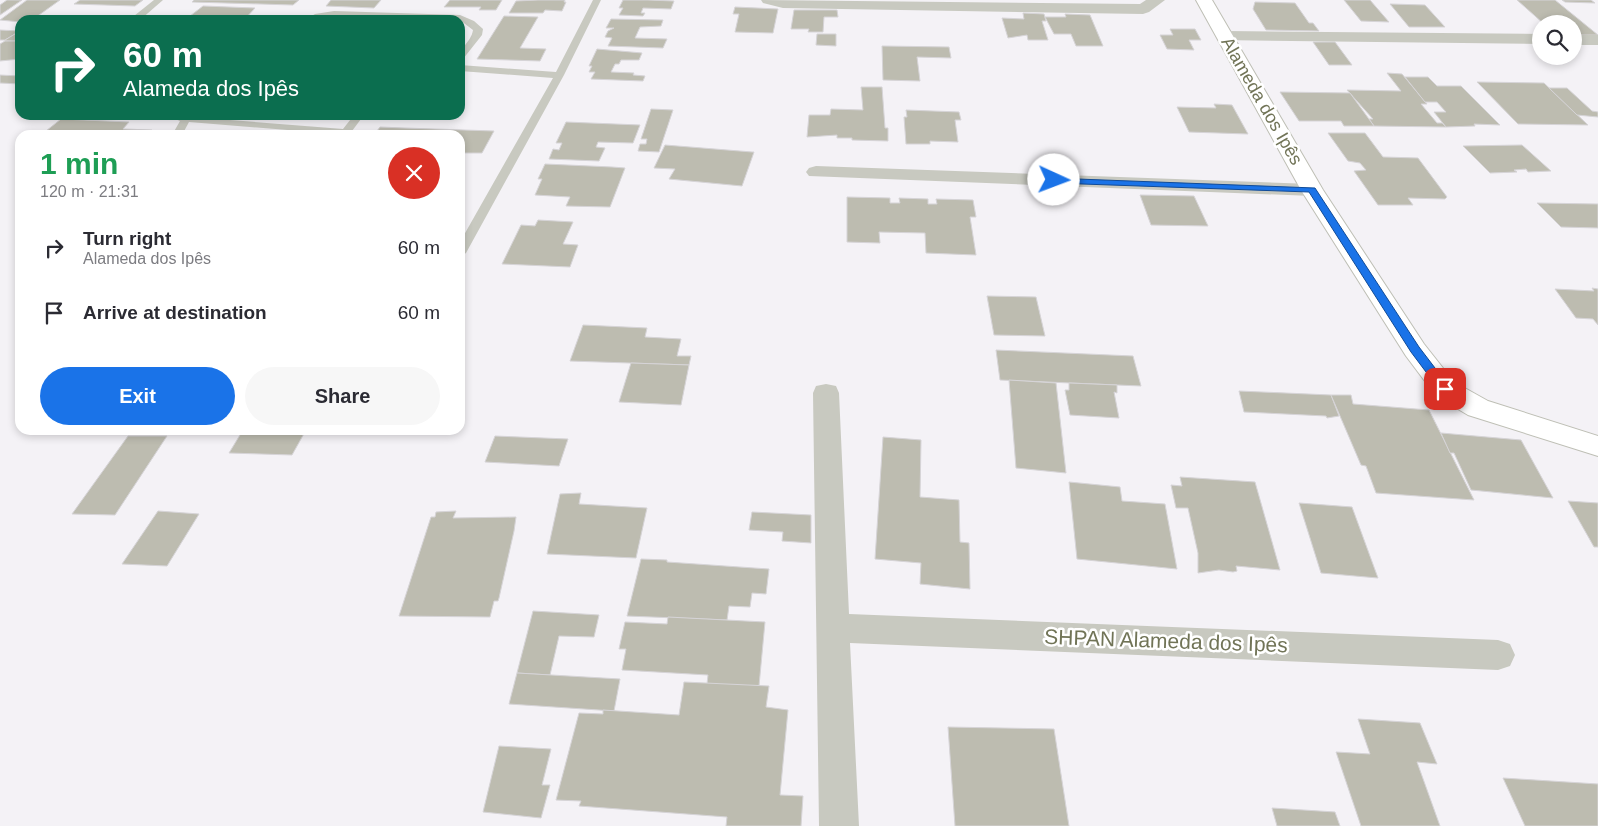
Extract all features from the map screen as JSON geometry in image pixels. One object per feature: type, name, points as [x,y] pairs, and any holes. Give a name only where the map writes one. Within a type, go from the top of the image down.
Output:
[{"type":"street","points":[[769,0],[783,3],[1142,9],[1157,0]]},
{"type":"street","name":"Alameda dos Ipês","points":[[1204,0],[1312,190],[1415,350],[1445,389],[1478,408],[1598,446]]},
{"type":"street","points":[[1225,36],[1532,39]]},
{"type":"street","points":[[1582,40],[1598,40]]},
{"type":"street","points":[[816,172],[1312,190]]},
{"type":"street","points":[[826,393],[839,826]]},
{"type":"street","name":"SHPAN Alameda dos Ipês","points":[[834,628],[1498,654]]},
{"type":"lane","points":[[140,15],[159,0]]},
{"type":"lane","points":[[465,244],[559,75],[597,0]]},
{"type":"lane","points":[[326,15],[366,15]]},
{"type":"lane","points":[[465,20],[478,30],[477,35],[465,50]]},
{"type":"lane","points":[[465,68],[559,75]]},
{"type":"lane","points":[[197,120],[310,130]]},
{"type":"lane","points":[[346,130],[355,120]]},
{"type":"building","points":[[7,0],[22,0],[0,15],[0,5]]},
{"type":"building","points":[[27,0],[60,0],[39,15],[15,15],[15,22],[0,20]]},
{"type":"building","points":[[80,0],[143,0],[135,6],[74,4]]},
{"type":"building","points":[[194,0],[299,0],[293,5],[192,2]]},
{"type":"building","points":[[331,0],[381,0],[374,8],[326,6]]},
{"type":"building","points":[[450,0],[502,0],[496,10],[479,10],[481,7],[444,7]]},
{"type":"building","points":[[565,0],[564,2],[566,2],[562,11],[545,10],[543,13],[509,13],[516,1]]},
{"type":"building","points":[[623,0],[674,1],[671,9],[643,8],[641,13],[645,13],[643,16],[619,15],[623,8],[619,8]]},
{"type":"building","points":[[1344,0],[1370,0],[1389,22],[1361,21]]},
{"type":"building","points":[[1517,0],[1555,0],[1573,15],[1534,15]]},
{"type":"building","points":[[1562,0],[1591,0],[1595,3],[1565,2]]},
{"type":"building","points":[[1255,2],[1295,3],[1309,23],[1313,23],[1319,31],[1266,30],[1253,9]]},
{"type":"building","points":[[1390,4],[1425,5],[1445,27],[1409,27]]},
{"type":"building","points":[[203,6],[255,8],[249,15],[191,15]]},
{"type":"building","points":[[735,7],[778,9],[773,33],[735,32],[739,14],[733,14]]},
{"type":"building","points":[[794,10],[837,10],[838,17],[824,17],[823,32],[808,32],[809,29],[791,29]]},
{"type":"building","points":[[1023,13],[1044,14],[1046,21],[1042,21],[1048,40],[1028,40],[1027,35],[1008,38],[1002,18],[1024,19]]},
{"type":"building","points":[[1065,14],[1090,15],[1103,46],[1076,46],[1071,34],[1054,34],[1045,17],[1066,17]]},
{"type":"building","points":[[504,16],[538,17],[520,48],[546,49],[540,61],[477,59]]},
{"type":"building","points":[[611,19],[663,20],[661,26],[640,27],[635,38],[667,39],[663,48],[608,46],[612,38],[605,37],[608,31],[614,28],[606,28]]},
{"type":"building","points":[[1582,22],[1598,35],[1582,35]]},
{"type":"building","points":[[1170,29],[1195,29],[1201,40],[1189,40],[1194,50],[1167,49],[1160,35],[1173,35]]},
{"type":"building","points":[[0,30],[15,31],[15,34],[5,40],[0,40]]},
{"type":"building","points":[[15,34],[15,41],[5,40]]},
{"type":"building","points":[[817,34],[836,34],[836,46],[816,45]]},
{"type":"building","points":[[5,41],[15,41],[15,60],[0,61],[0,44]]},
{"type":"building","points":[[1313,42],[1335,42],[1352,65],[1329,65]]},
{"type":"building","points":[[882,46],[949,47],[951,58],[917,57],[920,81],[883,80]]},
{"type":"building","points":[[597,49],[642,53],[639,60],[621,60],[619,64],[615,64],[611,72],[634,73],[633,75],[645,76],[643,81],[591,79],[595,72],[589,72],[592,66],[589,66]]},
{"type":"building","points":[[1387,73],[1402,74],[1427,104],[1421,104],[1437,123],[1442,123],[1446,127],[1374,126],[1369,119],[1373,119],[1347,90],[1401,91]]},
{"type":"building","points":[[0,75],[15,76],[15,84],[0,83]]},
{"type":"building","points":[[1405,77],[1428,77],[1437,86],[1461,86],[1500,125],[1474,124],[1475,126],[1446,127],[1434,112],[1446,112],[1437,102],[1425,102]]},
{"type":"building","points":[[1477,82],[1544,83],[1588,125],[1518,124]]},
{"type":"building","points":[[861,87],[882,87],[885,128],[888,128],[888,141],[852,140],[852,138],[837,138],[837,135],[807,137],[809,115],[830,115],[831,109],[863,110]]},
{"type":"building","points":[[1549,88],[1567,88],[1592,111],[1598,112],[1598,117],[1577,115]]},
{"type":"building","points":[[1280,92],[1350,93],[1374,126],[1344,126],[1341,121],[1299,121]]},
{"type":"building","points":[[1214,104],[1232,105],[1248,134],[1189,132],[1177,107],[1216,108]]},
{"type":"building","points":[[651,109],[673,110],[659,152],[638,151],[640,144],[646,144],[647,139],[641,139]]},
{"type":"building","points":[[906,110],[959,112],[961,120],[955,120],[958,142],[930,141],[930,144],[906,144],[904,117],[907,117]]},
{"type":"building","points":[[60,120],[84,120],[129,122],[123,129],[152,130],[47,130]]},
{"type":"building","points":[[566,122],[640,125],[633,143],[598,142],[596,147],[605,148],[599,161],[549,159],[553,149],[559,150],[562,143],[556,143]]},
{"type":"building","points":[[380,127],[494,131],[482,153],[465,153],[465,130],[378,130]]},
{"type":"building","points":[[1328,133],[1365,133],[1383,157],[1418,158],[1447,197],[1445,199],[1408,198],[1413,205],[1378,205],[1354,171],[1366,170],[1360,163],[1348,161]]},
{"type":"building","points":[[665,145],[754,152],[742,186],[669,179],[675,169],[654,168]]},
{"type":"building","points":[[1522,145],[1551,171],[1528,172],[1526,169],[1514,170],[1517,172],[1490,173],[1463,146]]},
{"type":"building","points":[[545,164],[625,168],[610,207],[566,206],[570,197],[535,195],[542,179],[538,179]]},
{"type":"building","points":[[1140,195],[1194,196],[1208,226],[1151,225]]},
{"type":"building","points":[[847,197],[890,198],[890,203],[900,203],[899,198],[928,199],[928,204],[937,204],[936,199],[973,200],[976,217],[970,217],[976,255],[926,253],[925,233],[879,232],[880,243],[847,242]]},
{"type":"building","points":[[1537,203],[1598,204],[1598,228],[1561,227]]},
{"type":"building","points":[[538,220],[573,222],[563,244],[578,245],[570,267],[502,264],[521,225],[535,226]]},
{"type":"building","points":[[1592,288],[1598,289],[1598,325],[1593,319],[1576,318],[1555,289],[1594,291]]},
{"type":"building","points":[[987,296],[1036,297],[1045,336],[994,335]]},
{"type":"building","points":[[583,325],[647,328],[645,337],[681,339],[677,356],[691,356],[689,365],[570,361]]},
{"type":"building","points":[[996,350],[1133,356],[1141,386],[1000,380]]},
{"type":"building","points":[[631,363],[689,365],[681,405],[619,402]]},
{"type":"building","points":[[1009,380],[1056,383],[1066,473],[1016,468]]},
{"type":"building","points":[[1069,383],[1117,385],[1117,393],[1114,392],[1119,418],[1070,415],[1065,390],[1069,390]]},
{"type":"building","points":[[1239,391],[1331,395],[1339,416],[1327,418],[1326,416],[1244,412]]},
{"type":"building","points":[[1331,395],[1351,395],[1353,404],[1429,410],[1474,500],[1376,493],[1366,466],[1361,465]]},
{"type":"building","points":[[1441,433],[1521,440],[1553,498],[1471,490],[1454,453],[1450,453]]},
{"type":"building","points":[[240,435],[303,435],[292,455],[229,453]]},
{"type":"building","points":[[128,436],[167,436],[115,515],[72,514]]},
{"type":"building","points":[[495,436],[568,439],[559,466],[485,462]]},
{"type":"building","points":[[883,437],[921,440],[920,497],[959,500],[960,542],[969,543],[970,589],[920,584],[921,563],[875,559]]},
{"type":"building","points":[[1180,477],[1255,482],[1280,570],[1236,566],[1237,571],[1233,572],[1219,570],[1198,573],[1198,553],[1188,508],[1176,508],[1171,485],[1182,486]]},
{"type":"building","points":[[1069,482],[1120,487],[1122,501],[1165,504],[1177,569],[1077,559]]},
{"type":"building","points":[[581,493],[579,504],[647,508],[636,558],[547,554],[560,494]]},
{"type":"building","points":[[1568,501],[1598,503],[1598,547],[1594,547]]},
{"type":"building","points":[[1299,503],[1352,507],[1378,578],[1321,573]]},
{"type":"building","points":[[158,511],[199,514],[167,566],[122,564]]},
{"type":"building","points":[[456,511],[453,518],[516,517],[499,598],[498,601],[494,601],[490,617],[399,616],[431,517],[435,517],[436,512]]},
{"type":"building","points":[[752,512],[811,515],[811,543],[782,541],[783,532],[749,530]]},
{"type":"building","points":[[641,559],[769,569],[766,594],[752,593],[750,607],[729,606],[727,620],[627,616]]},
{"type":"building","points":[[533,611],[599,615],[594,637],[559,636],[550,675],[517,673]]},
{"type":"building","points":[[668,617],[765,622],[759,686],[707,684],[708,675],[622,670],[626,649],[619,649],[625,622],[667,624]]},
{"type":"building","points":[[517,673],[620,679],[614,711],[509,704]]},
{"type":"building","points":[[684,682],[769,686],[766,707],[788,710],[780,795],[803,796],[801,826],[726,826],[727,817],[579,806],[581,801],[556,800],[579,713],[603,714],[603,710],[679,715]]},
{"type":"building","points":[[1358,719],[1420,723],[1437,764],[1417,762],[1440,826],[1361,826],[1336,752],[1370,754]]},
{"type":"building","points":[[948,727],[1054,729],[1069,826],[955,826]]},
{"type":"building","points":[[499,746],[551,749],[542,785],[550,785],[541,818],[483,812]]},
{"type":"building","points":[[1503,778],[1598,784],[1598,826],[1525,826]]},
{"type":"building","points":[[1272,808],[1335,812],[1340,826],[1277,826]]},
{"type":"route","points":[[1054,180],[1312,190],[1415,350],[1445,389]]}]
